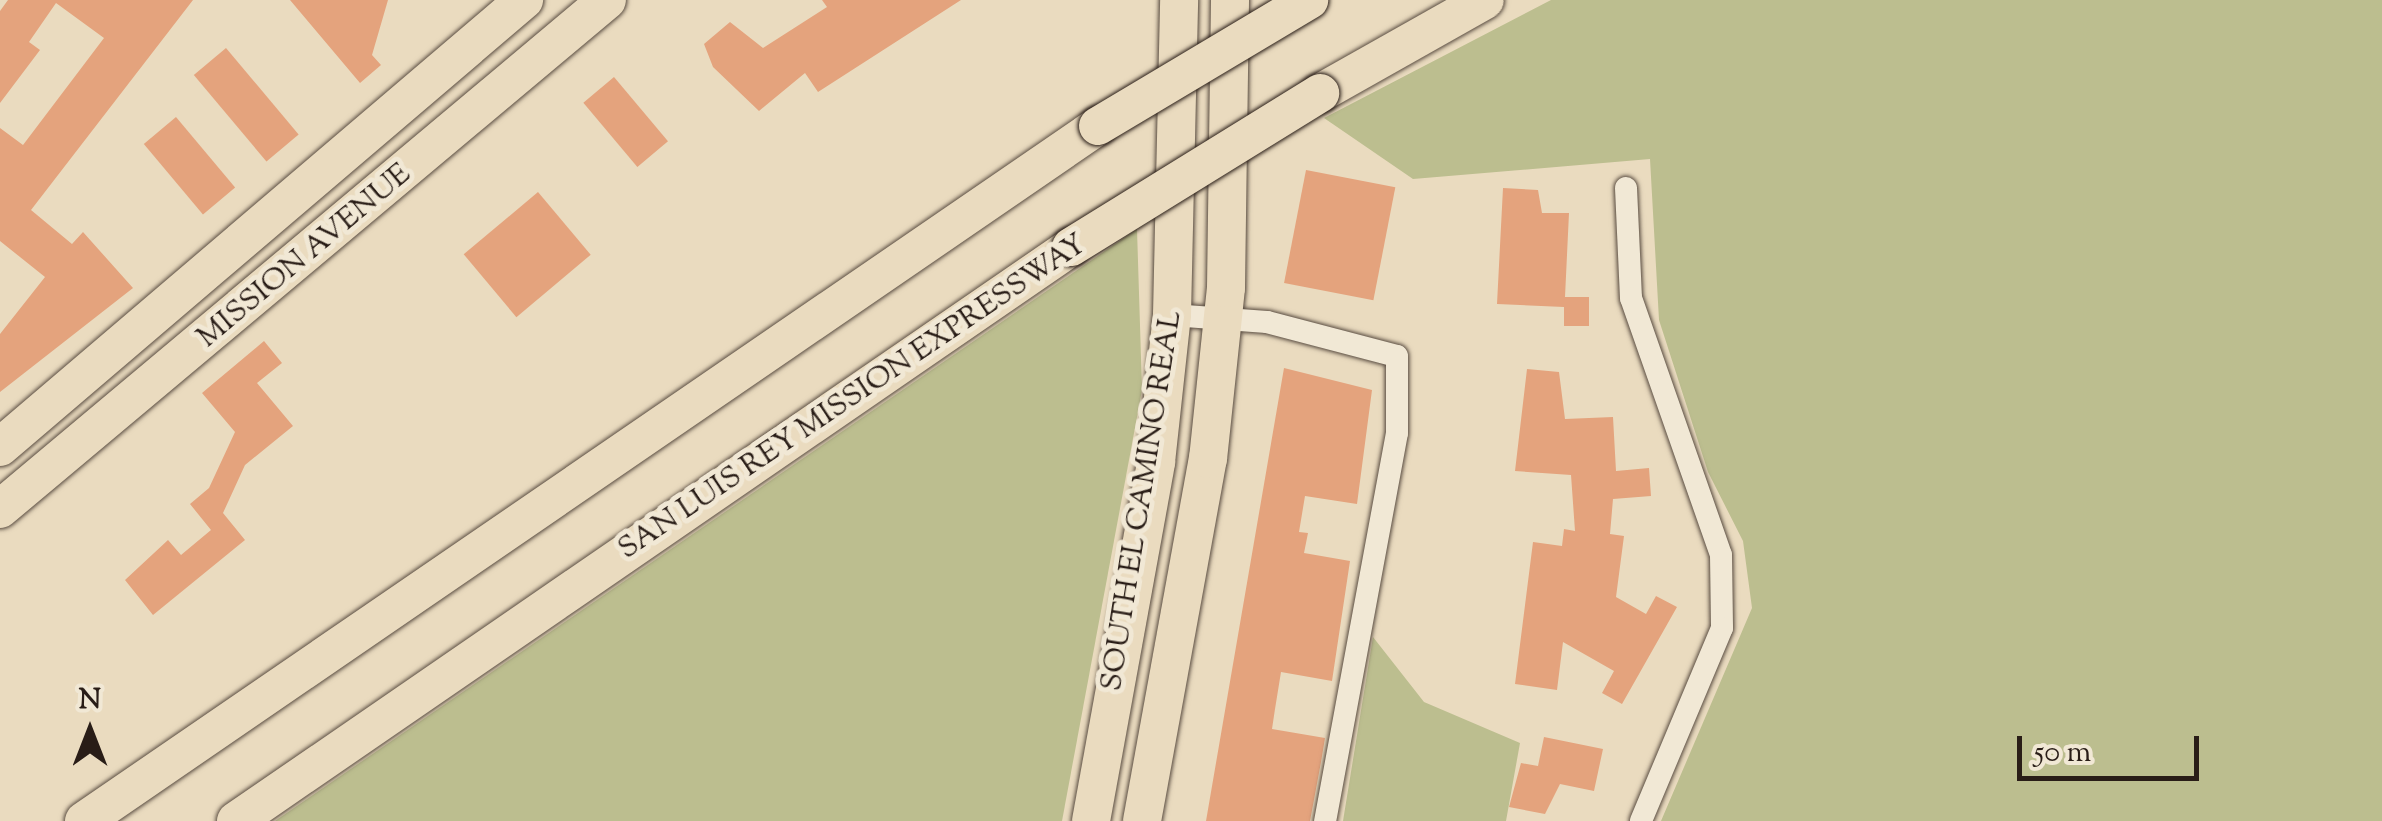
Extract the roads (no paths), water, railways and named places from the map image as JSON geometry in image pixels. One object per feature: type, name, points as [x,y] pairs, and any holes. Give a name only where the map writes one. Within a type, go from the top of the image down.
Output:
[{"type":"main road","name":"MISSION AVENUE","points":[[0,447],[524,0]]},
{"type":"main road","points":[[548,52],[552,14],[568,0]]},
{"type":"main road","name":"MISSION AVENUE","points":[[0,509],[240,312],[607,0]]},
{"type":"main road","name":"SOUTH EL CAMINO REAL","points":[[1090,821],[1172,315],[1179,0]]},
{"type":"main road","name":"SOUTH EL CAMINO REAL","points":[[1142,821],[1208,459],[1224,316],[1230,0]]},
{"type":"main road","points":[[84,821],[1098,126],[1309,0]]},
{"type":"main road","name":"SAN LUIS REY MISSION EXPRESSWAY","points":[[236,821],[1070,247],[1320,93],[1485,0]]},
{"type":"main road","points":[[307,254],[303,225],[340,189],[339,160]]},
{"type":"main road","points":[[240,312],[242,274],[275,237],[273,215]]},
{"type":"street","points":[[1626,188],[1632,298],[1721,556],[1722,628],[1641,821]]},
{"type":"street","points":[[1172,315],[1224,316],[1397,356],[1397,433],[1326,821]]}]
